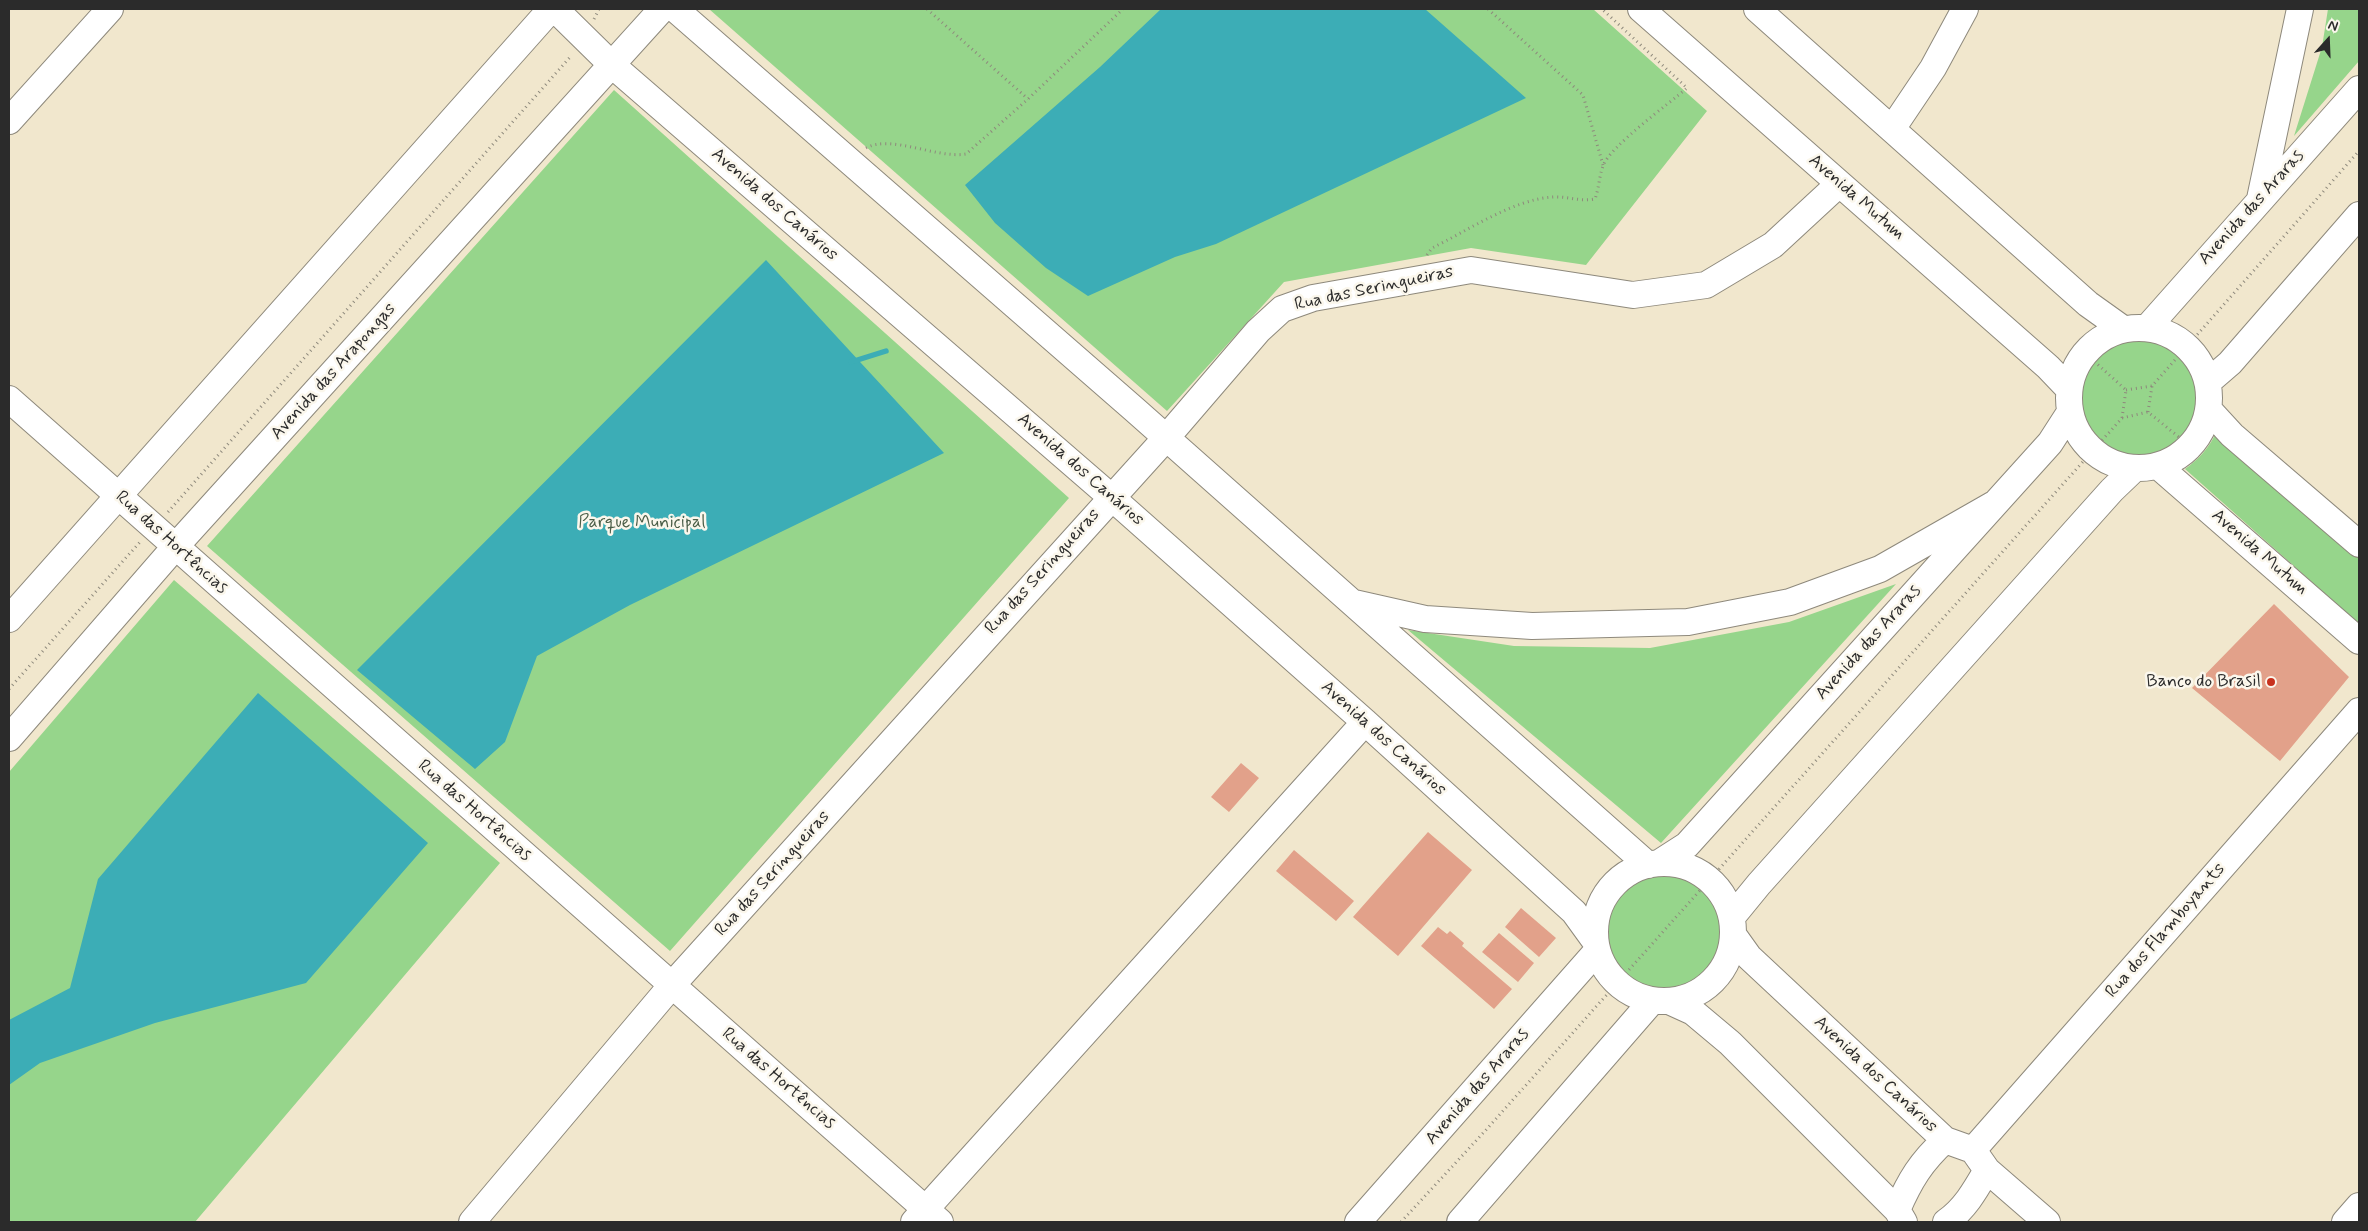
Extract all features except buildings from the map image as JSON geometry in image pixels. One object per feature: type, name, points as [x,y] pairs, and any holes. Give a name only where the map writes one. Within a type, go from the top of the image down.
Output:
[{"type":"street","points":[[9,121],[110,9]]},
{"type":"street","points":[[9,619],[117,495],[551,9]]},
{"type":"street","name":"Avenida dos Canários","points":[[555,9],[612,65],[1111,497],[1365,722],[1574,912],[1596,946],[1609,974],[1618,983]]},
{"type":"street","name":"Avenida das Arapongas","points":[[9,738],[175,547],[662,9]]},
{"type":"street","points":[[675,9],[1351,602],[1653,864],[1684,866],[1710,881]]},
{"type":"street","name":"Avenida Mutum","points":[[1641,9],[2048,367],[2070,401]]},
{"type":"street","points":[[1460,1222],[1662,1001],[1694,995],[1715,981],[1728,960],[1733,927],[1792,847],[2106,498],[2146,467],[2176,458],[2192,445],[2203,428],[2209,410],[2208,382],[2196,356],[2186,347],[2174,337],[2135,329],[2088,304],[1757,9]]},
{"type":"street","points":[[1892,129],[1933,68],[1965,9]]},
{"type":"street","points":[[2260,200],[2300,9]]},
{"type":"street","name":"Avenida das Araras","points":[[1358,1222],[1596,946],[1596,916],[1607,893],[1625,875],[1653,864],[1687,846],[2050,442],[2070,401],[2075,368],[2087,351],[2103,337],[2135,329],[2260,200],[2359,89]]},
{"type":"street","name":"Rua das Seringueiras","points":[[472,1222],[672,985],[1166,438],[1258,331],[1282,309],[1313,298],[1471,270],[1633,296],[1706,285],[1773,245],[1839,184]]},
{"type":"street","points":[[2208,382],[2230,363],[2359,215]]},
{"type":"street","name":"Rua das Hortências","points":[[9,399],[672,985],[927,1218]]},
{"type":"street","points":[[2070,401],[2078,433],[2093,451],[2113,463],[2146,467]]},
{"type":"street","points":[[2209,410],[2232,435],[2359,544]]},
{"type":"street","name":"Avenida Mutum","points":[[2146,467],[2359,641]]},
{"type":"street","points":[[1351,602],[1425,619],[1512,625],[1688,622],[1790,602],[1880,569],[1994,504]]},
{"type":"street","name":"Rua dos Flamboyants","points":[[1946,1222],[1955,1216],[1972,1196],[1980,1160],[2359,711]]},
{"type":"street","points":[[927,1218],[1365,722]]},
{"type":"street","name":"Avenida dos Canários","points":[[1710,881],[1723,894],[1733,927],[1748,957],[1945,1140],[1980,1160],[2047,1222]]},
{"type":"street","points":[[1618,983],[1628,991],[1693,1012],[1730,1043],[1901,1216]]},
{"type":"street","points":[[1901,1216],[1910,1180],[1926,1158],[1945,1140]]},
{"type":"street","points":[[2345,1222],[2359,1206]]},
{"type":"path","points":[[9,689],[154,528],[586,39],[599,9]]},
{"type":"path","points":[[927,9],[1028,99]]},
{"type":"path","points":[[852,163],[864,150],[875,143],[931,152],[966,154],[1028,99],[1123,9]]},
{"type":"path","points":[[1422,262],[1432,248],[1517,206],[1553,197],[1581,202],[1595,199],[1601,184],[1603,165],[1583,95],[1488,9]]},
{"type":"path","points":[[1602,9],[1687,88],[1613,151],[1603,165]]},
{"type":"path","points":[[2148,412],[2152,386],[2359,151]]},
{"type":"path","points":[[2095,362],[2126,390]]},
{"type":"path","points":[[2126,390],[2152,386]]},
{"type":"path","points":[[1401,1222],[1710,881],[2122,418],[2126,390]]},
{"type":"path","points":[[2122,418],[2148,412]]},
{"type":"path","points":[[2148,412],[2180,438]]},
{"type":"green space","points":[[709,9],[1593,9],[1707,111],[1586,265],[1471,248],[1284,282],[1167,411]]},
{"type":"green space","points":[[2328,9],[2359,9],[2359,61],[2294,136],[2322,47]]},
{"type":"green space","name":"Parque Municipal","points":[[614,90],[1069,498],[670,951],[207,546]]},
{"type":"green space","points":[[2139,341],[2161,345],[2180,357],[2192,376],[2196,398],[2192,420],[2180,439],[2161,451],[2139,455],[2117,451],[2098,439],[2086,420],[2082,398],[2086,376],[2098,357],[2117,345]]},
{"type":"green space","points":[[2217,431],[2359,556],[2359,624],[2185,469],[2204,452]]},
{"type":"green space","points":[[174,580],[500,863],[195,1222],[9,1222],[9,772]]},
{"type":"green space","points":[[1896,584],[1661,843],[1408,630],[1514,646],[1650,648],[1789,622]]},
{"type":"green space","points":[[1664,874],[1687,878],[1706,891],[1719,910],[1723,933],[1719,956],[1706,975],[1687,988],[1664,992],[1641,988],[1622,975],[1609,956],[1605,933],[1609,910],[1622,891],[1641,878]]},
{"type":"water","points":[[1161,9],[1425,9],[1526,98],[1216,244],[1175,257],[1088,296],[1046,268],[995,223],[965,185],[1100,67]]},
{"type":"water","points":[[766,260],[944,453],[630,605],[537,656],[505,742],[475,769],[357,670]]},
{"type":"water","points":[[258,693],[428,843],[306,983],[155,1023],[40,1063],[9,1085],[9,1020],[70,988],[98,879]]},
{"type":"waterway","points":[[851,362],[886,351]]},
{"type":"place","name":"Banco do Brasil","points":[[2271,682]]}]
